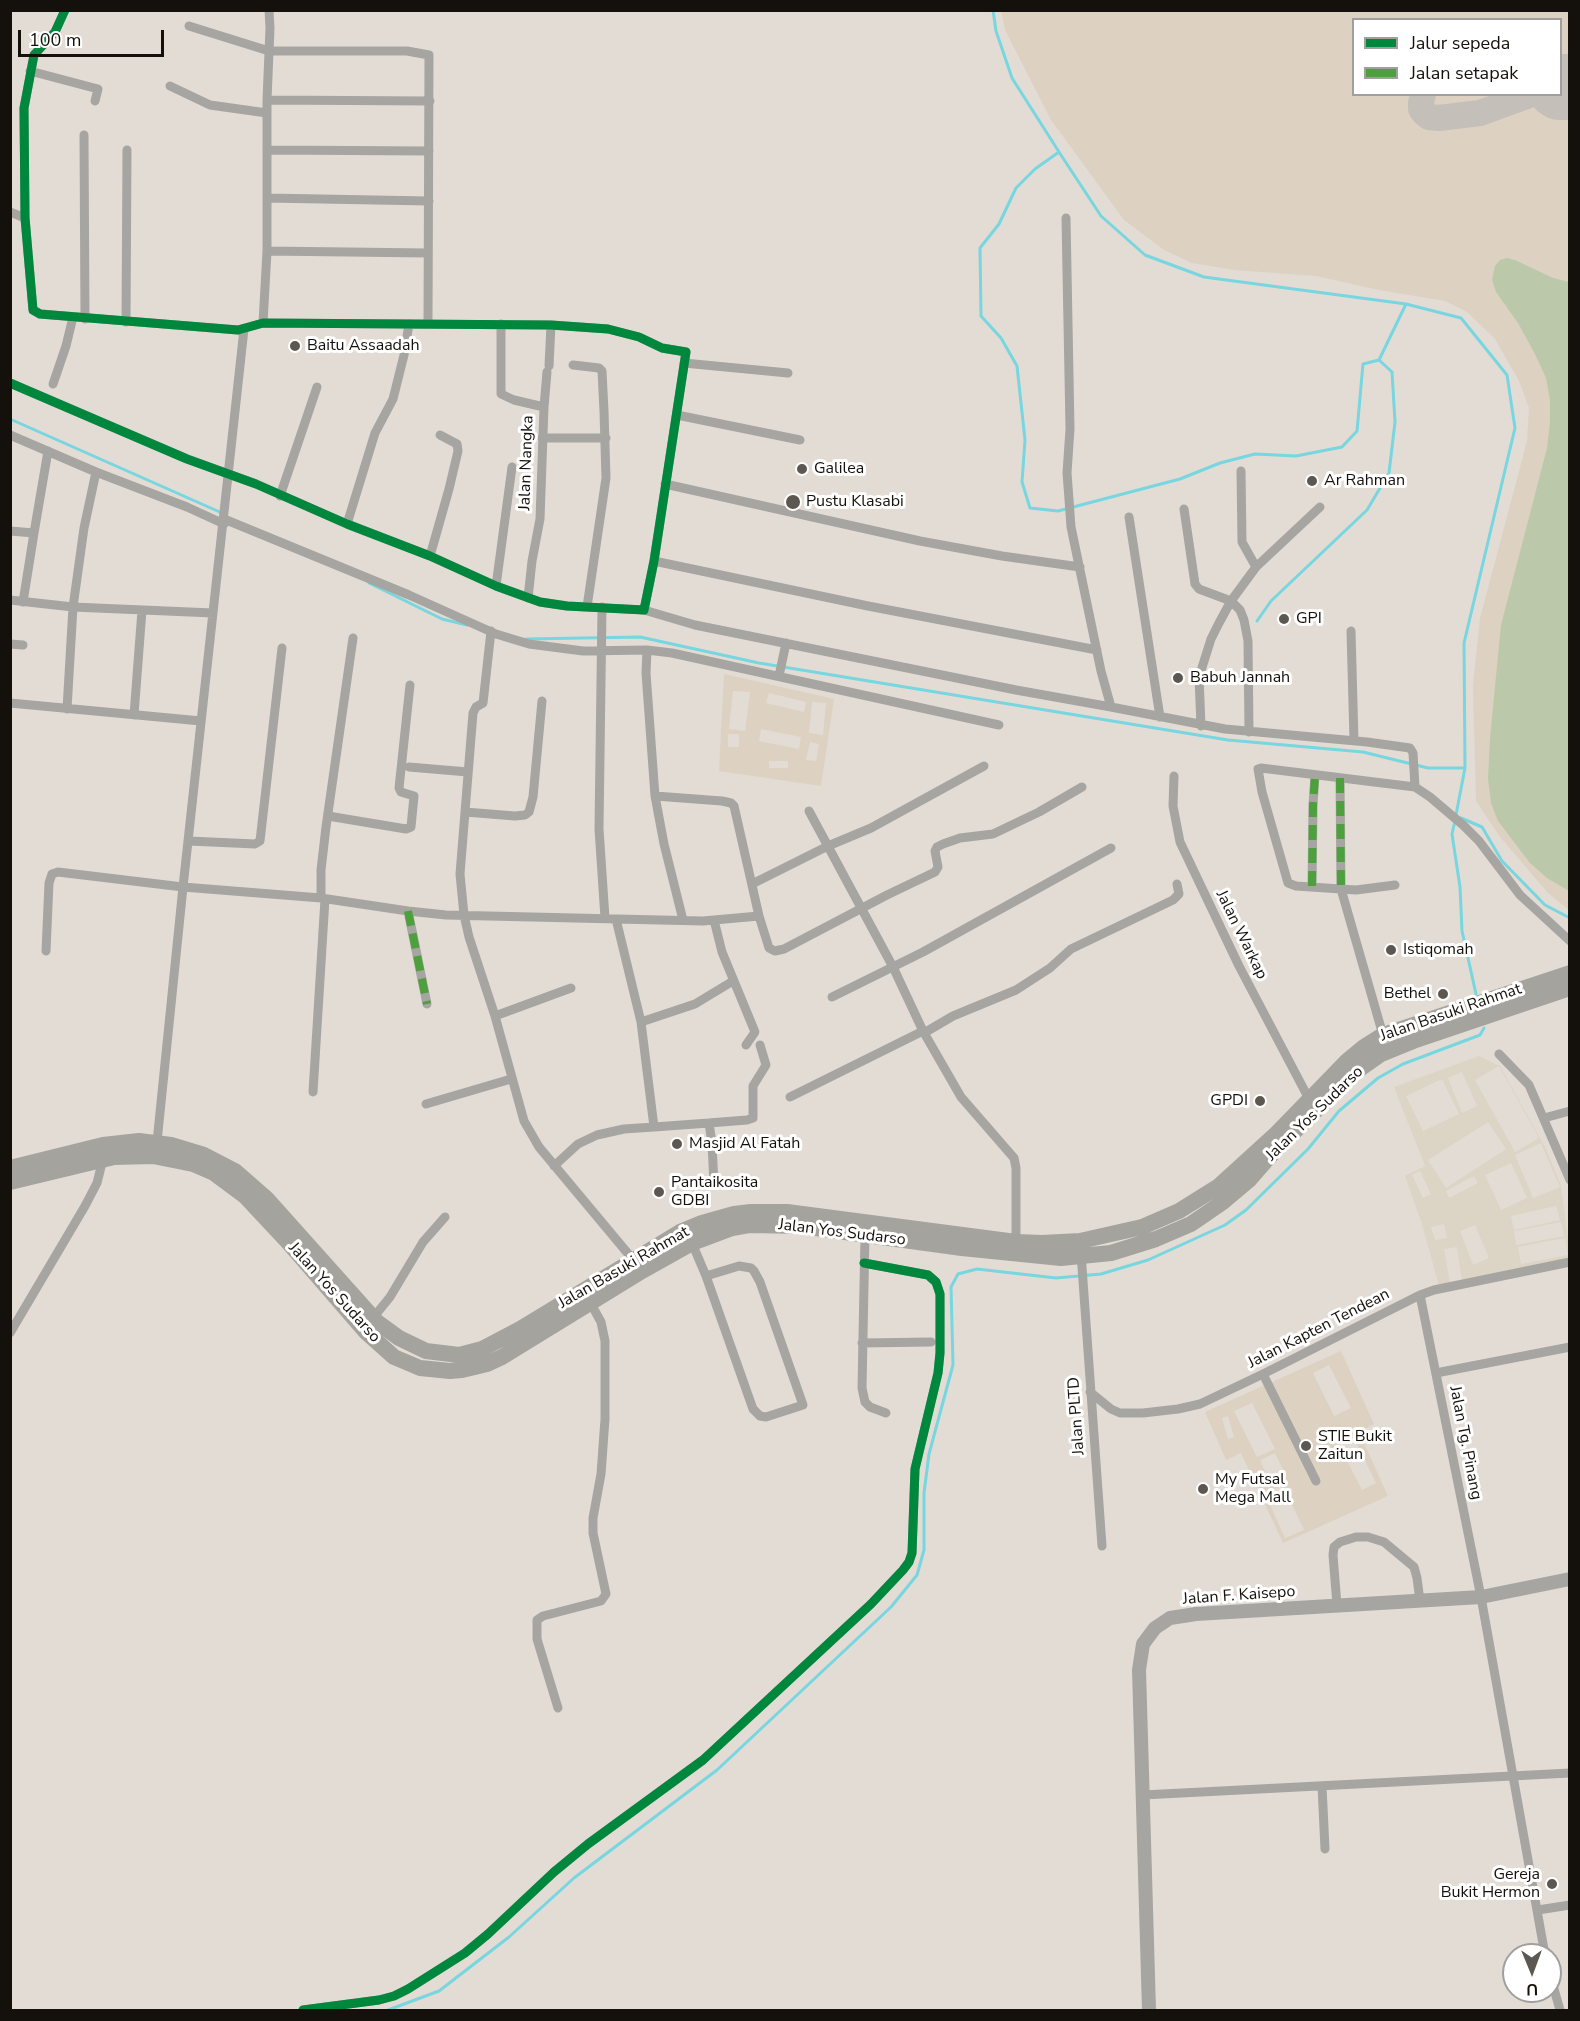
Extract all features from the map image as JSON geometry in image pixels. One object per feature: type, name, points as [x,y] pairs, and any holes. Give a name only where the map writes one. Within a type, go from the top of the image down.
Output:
[{"type":"highway","name":"Jalan Basuki Rahmat","points":[[10,1168],[103,1145],[139,1141],[185,1148],[204,1155],[229,1167],[267,1199],[373,1318],[399,1338],[426,1352],[459,1355],[482,1349],[637,1265],[680,1232],[720,1217],[751,1212],[787,1212],[1042,1244],[1082,1256],[1179,1211],[1219,1186],[1275,1135],[1309,1099],[1350,1068],[1364,1047],[1383,1035],[1569,973]]},
{"type":"highway","name":"Jalan Yos Sudarso","points":[[10,1182],[104,1159],[132,1155],[153,1156],[193,1164],[214,1173],[244,1196],[288,1242],[366,1332],[394,1357],[420,1368],[450,1371],[487,1364],[519,1348],[590,1302],[637,1265],[732,1228],[749,1225],[801,1226],[1044,1257],[1111,1253],[1156,1239],[1191,1224],[1209,1213],[1249,1180],[1350,1068],[1368,1062],[1393,1048],[1569,988]]},
{"type":"street","points":[[65,10],[54,32],[34,55],[24,115],[25,218],[31,307],[35,313],[126,322],[244,329],[263,323],[551,324],[608,329],[633,335],[662,348],[686,352],[654,561],[644,610]]},
{"type":"street","points":[[263,323],[267,251],[269,10]]},
{"type":"street","points":[[189,26],[269,51],[406,51],[427,54],[430,57],[428,324]]},
{"type":"street","points":[[30,71],[98,89],[95,101]]},
{"type":"street","points":[[170,86],[210,105],[267,113]]},
{"type":"street","points":[[267,100],[429,101]]},
{"type":"street","points":[[84,135],[85,318]]},
{"type":"street","points":[[126,322],[127,150]]},
{"type":"street","points":[[267,150],[429,151]]},
{"type":"street","points":[[267,198],[429,201]]},
{"type":"street","points":[[10,212],[25,218]]},
{"type":"street","points":[[1066,218],[1070,429],[1067,473],[1071,527],[1111,707]]},
{"type":"street","points":[[267,251],[428,253]]},
{"type":"street","points":[[53,384],[73,317]]},
{"type":"street","points":[[347,524],[375,433],[393,399],[409,324]]},
{"type":"street","name":"Jalan Nangka","points":[[501,324],[501,394],[514,400],[544,407],[540,519],[528,598]]},
{"type":"street","points":[[544,407],[551,324]]},
{"type":"street","points":[[158,1143],[183,887],[244,329]]},
{"type":"street","points":[[684,363],[788,373]]},
{"type":"street","points":[[573,365],[602,370],[606,438],[605,494],[591,569],[587,607]]},
{"type":"street","points":[[10,383],[228,479],[256,484],[528,598],[554,605],[602,610],[644,610],[785,647],[1202,726],[1406,746],[1412,750],[1414,783]]},
{"type":"street","points":[[280,496],[317,387]]},
{"type":"street","points":[[677,415],[800,440]]},
{"type":"street","points":[[10,435],[96,472],[224,520],[491,631],[529,644],[583,651],[602,646],[672,653],[780,673],[999,725]]},
{"type":"street","points":[[430,556],[458,451],[457,444],[440,435]]},
{"type":"street","points":[[542,438],[606,438]]},
{"type":"street","points":[[23,602],[48,451]]},
{"type":"street","points":[[496,586],[512,467]]},
{"type":"street","points":[[1241,471],[1242,542],[1256,567]]},
{"type":"street","points":[[67,709],[73,607],[84,528],[96,472]]},
{"type":"street","points":[[665,484],[920,541],[1080,567]]},
{"type":"street","points":[[1202,726],[1199,677],[1211,639],[1232,602],[1256,567],[1320,507]]},
{"type":"street","points":[[1184,508],[1195,584],[1199,589],[1232,602],[1240,609],[1244,620],[1248,641],[1249,732]]},
{"type":"street","points":[[1129,517],[1160,717]]},
{"type":"street","points":[[10,531],[33,533]]},
{"type":"street","points":[[654,561],[868,606],[1097,650]]},
{"type":"street","points":[[10,600],[73,607],[213,613]]},
{"type":"street","points":[[134,715],[142,610]]},
{"type":"street","points":[[602,610],[599,829],[605,918]]},
{"type":"street","points":[[491,631],[483,703],[474,709],[460,874],[469,938],[495,1016],[524,1122],[554,1166],[637,1265]]},
{"type":"street","points":[[1351,631],[1354,740]]},
{"type":"street","points":[[313,1092],[323,898],[321,870],[353,638]]},
{"type":"street","points":[[10,644],[23,645]]},
{"type":"street","points":[[780,673],[785,647]]},
{"type":"street","points":[[189,841],[255,844],[260,841],[282,648]]},
{"type":"street","points":[[647,650],[646,673],[655,796],[683,920]]},
{"type":"street","points":[[328,816],[406,829],[411,827],[414,796],[401,792],[399,788],[410,686]]},
{"type":"street","points":[[465,812],[514,816],[525,815],[529,812],[533,798],[542,701]]},
{"type":"street","points":[[10,703],[201,721]]},
{"type":"street","points":[[752,884],[828,846],[871,828],[984,766]]},
{"type":"street","points":[[409,767],[468,772]]},
{"type":"street","points":[[1395,885],[1363,890],[1296,886],[1288,883],[1258,771],[1261,768],[1340,778],[1414,783],[1463,825],[1490,854],[1520,895],[1569,941]]},
{"type":"street","points":[[1312,886],[1315,774]]},
{"type":"street","name":"Jalan Warkap","points":[[1174,776],[1173,806],[1180,842],[1239,966],[1309,1099]]},
{"type":"street","points":[[1340,778],[1341,889],[1383,1035]]},
{"type":"street","points":[[655,796],[731,803],[736,813],[759,916],[770,948],[772,951],[778,951],[784,950],[935,872],[938,867],[935,852],[937,847],[960,838],[993,834],[1039,812],[1082,787]]},
{"type":"street","points":[[809,812],[893,967],[923,1032],[961,1096],[1014,1158],[1016,1242]]},
{"type":"street","points":[[832,997],[923,952],[1111,848]]},
{"type":"street","points":[[46,951],[49,883],[52,874],[58,872],[183,887],[323,898],[446,915],[616,920],[714,920],[759,916]]},
{"type":"street","points":[[790,1097],[953,1016],[1016,990],[1050,968],[1071,949],[1173,900],[1179,894],[1177,884]]},
{"type":"street","points":[[408,911],[427,1004]]},
{"type":"street","points":[[616,920],[642,1022],[654,1127]]},
{"type":"street","points":[[714,920],[722,952],[755,1032],[746,1045]]},
{"type":"street","points":[[642,1022],[695,1004],[733,981]]},
{"type":"street","points":[[495,1016],[571,988]]},
{"type":"street","points":[[554,1166],[579,1144],[597,1135],[615,1130],[753,1118],[753,1086],[766,1065],[760,1045]]},
{"type":"street","points":[[1499,1054],[1528,1083],[1569,1180]]},
{"type":"street","points":[[426,1104],[511,1079]]},
{"type":"street","points":[[1544,1118],[1569,1111]]},
{"type":"street","points":[[709,1123],[714,1185]]},
{"type":"street","points":[[10,1333],[86,1206],[97,1183],[104,1159]]},
{"type":"street","points":[[373,1318],[390,1297],[423,1242],[445,1217]]},
{"type":"street","points":[[865,1235],[863,1396],[870,1407],[886,1413]]},
{"type":"street","points":[[692,1243],[753,1409],[760,1416],[766,1416],[803,1405],[764,1293],[754,1271],[751,1268],[739,1266],[706,1276]]},
{"type":"street","name":"Jalan PLTD","points":[[1082,1256],[1102,1546]]},
{"type":"street","name":"Jalan Kapten Tendean","points":[[1090,1392],[1111,1409],[1120,1413],[1143,1413],[1200,1404],[1420,1295],[1434,1290],[1569,1262]]},
{"type":"street","points":[[303,2010],[394,1996],[465,1953],[588,1844],[704,1760],[871,1604],[903,1570],[912,1553],[915,1469],[938,1373],[940,1294],[936,1282],[928,1275],[864,1263]]},
{"type":"street","name":"Jalan Tg. Pinang","points":[[1420,1295],[1481,1597],[1543,1943]]},
{"type":"street","points":[[558,1708],[537,1639],[537,1620],[543,1616],[601,1601],[606,1594],[593,1533],[605,1419],[605,1341],[601,1322],[590,1302]]},
{"type":"street","points":[[862,1343],[931,1342]]},
{"type":"street","points":[[1436,1373],[1569,1347]]},
{"type":"street","points":[[1263,1374],[1316,1481]]},
{"type":"street","points":[[1337,1605],[1334,1547],[1340,1542],[1356,1537],[1368,1537],[1384,1542],[1414,1567],[1420,1601]]},
{"type":"street","name":"Jalan F. Kaisepo","points":[[1149,2010],[1139,1670],[1143,1644],[1155,1628],[1170,1618],[1196,1614],[1481,1597],[1569,1579]]},
{"type":"street","points":[[1143,1796],[1569,1773]]},
{"type":"street","points":[[1322,1786],[1325,1849]]},
{"type":"street","points":[[1538,1910],[1569,1905]]},
{"type":"shaded area","points":[[1001,11],[1569,11],[1569,910],[1548,893],[1500,837],[1476,801],[1473,685],[1480,618],[1527,441],[1529,408],[1519,381],[1495,339],[1467,312],[1445,301],[1316,276],[1234,270],[1192,263],[1164,250],[1124,220],[1051,120],[1005,30]]},
{"type":"shaded area","points":[[724,674],[834,699],[821,786],[719,771]],"holes":[[[733,691],[750,692],[745,731],[729,729]],[[769,693],[806,702],[804,712],[766,703]],[[812,702],[826,703],[823,735],[809,733]],[[761,729],[801,737],[799,749],[759,741]],[[728,734],[739,734],[739,747],[728,747]],[[810,742],[819,744],[816,761],[806,760]],[[769,761],[788,761],[788,768],[769,768]]]},
{"type":"shaded area","points":[[1479,1056],[1500,1066],[1546,1149],[1561,1186],[1569,1245],[1569,1263],[1441,1293],[1422,1224],[1405,1176],[1425,1166],[1394,1087]],"holes":[[[1499,1066],[1539,1138],[1515,1152],[1475,1080]],[[1462,1072],[1477,1106],[1462,1113],[1448,1078]],[[1442,1079],[1459,1114],[1423,1131],[1406,1096]],[[1488,1122],[1506,1149],[1446,1188],[1428,1160]],[[1541,1143],[1560,1187],[1533,1198],[1515,1155]],[[1511,1163],[1527,1198],[1501,1210],[1485,1175]],[[1420,1171],[1431,1194],[1423,1198],[1412,1175]],[[1474,1176],[1478,1183],[1449,1198],[1446,1191]],[[1556,1206],[1560,1220],[1514,1230],[1511,1216]],[[1561,1222],[1564,1236],[1516,1245],[1514,1231]],[[1444,1224],[1447,1238],[1435,1240],[1431,1227]],[[1475,1225],[1489,1258],[1473,1265],[1460,1231]],[[1565,1238],[1568,1255],[1521,1264],[1518,1247]],[[1457,1247],[1462,1281],[1450,1283],[1444,1249]]]},
{"type":"shaded area","name":"STIE Bukit Zaitun","points":[[1341,1351],[1374,1424],[1359,1432],[1388,1496],[1283,1543],[1241,1453],[1226,1460],[1205,1412]],"holes":[[[1329,1365],[1351,1408],[1334,1416],[1313,1373]],[[1252,1403],[1275,1449],[1257,1457],[1234,1411]],[[1228,1416],[1234,1437],[1228,1439],[1222,1418]],[[1353,1436],[1376,1483],[1362,1490],[1338,1443]],[[1275,1453],[1286,1476],[1270,1484],[1260,1460]],[[1283,1485],[1304,1530],[1285,1538],[1265,1494]]]},
{"type":"green space","points":[[1507,258],[1553,278],[1569,282],[1569,891],[1547,878],[1530,863],[1498,821],[1491,803],[1488,779],[1501,625],[1547,448],[1550,422],[1550,400],[1546,378],[1518,323],[1496,292],[1492,280],[1495,266],[1500,260]]},
{"type":"waterway","points":[[993,10],[996,31],[1012,78],[1059,152],[1035,169],[1016,188],[999,224],[980,248],[981,316],[1001,338],[1017,366],[1025,440],[1022,482],[1030,508],[1058,511],[1180,479],[1220,463],[1255,454],[1296,456],[1342,447],[1357,431],[1363,364],[1379,360]]},
{"type":"waterway","points":[[1059,152],[1101,216],[1145,255],[1204,277],[1406,304],[1461,318],[1507,375],[1515,428],[1464,643],[1465,768]]},
{"type":"waterway","points":[[1379,360],[1406,304]]},
{"type":"waterway","points":[[1257,621],[1271,601],[1367,510],[1389,473],[1395,422],[1392,372],[1379,360]]},
{"type":"waterway","points":[[10,419],[222,513]]},
{"type":"waterway","points":[[369,583],[442,619],[467,625]]},
{"type":"waterway","points":[[526,639],[640,637],[759,663],[1228,740],[1363,752],[1428,768],[1465,768],[1456,815]]},
{"type":"waterway","points":[[1461,818],[1482,827],[1502,861],[1545,905],[1570,918]]},
{"type":"waterway","points":[[1455,821],[1452,834],[1460,887],[1462,931],[1476,994]]},
{"type":"waterway","points":[[388,2010],[439,1991],[509,1937],[574,1878],[717,1770],[891,1607],[917,1575],[924,1550],[924,1493],[929,1454],[953,1365],[951,1287],[958,1274],[977,1269],[1056,1278],[1101,1274],[1148,1260],[1225,1225],[1246,1210],[1308,1149],[1339,1111],[1378,1078],[1403,1064],[1480,1035],[1484,1028]]},
{"type":"taxiway","points":[[1423,96],[1421,109],[1429,117],[1439,118],[1480,113],[1527,96]]},
{"type":"runway","points":[[1562,87],[1570,87]]},
{"type":"marked path","points":[[1312,886],[1315,775]]},
{"type":"marked path","points":[[1340,778],[1341,889]]},
{"type":"marked path","points":[[408,911],[427,1004]]},
{"type":"cycle path","points":[[10,383],[187,459],[256,484],[496,586],[540,602],[567,606],[644,610],[654,561],[686,352],[662,348],[639,337],[608,329],[551,325],[263,323],[238,330],[40,314],[33,310],[25,218],[24,108],[34,55],[55,32],[65,10]]},
{"type":"cycle path","points":[[303,2010],[394,1996],[465,1953],[588,1844],[703,1760],[871,1604],[903,1570],[912,1553],[915,1469],[938,1373],[940,1294],[936,1282],[928,1275],[864,1263]]},
{"type":"place","name":"Baitu Assaadah","points":[[295,346]]},
{"type":"place","name":"Galilea","points":[[802,469]]},
{"type":"place","name":"Ar Rahman","points":[[1312,481]]},
{"type":"place","name":"Pustu Klasabi","points":[[793,502]]},
{"type":"place","name":"GPI","points":[[1284,619]]},
{"type":"place","name":"Babuh Jannah","points":[[1178,678]]},
{"type":"place","name":"Istiqomah","points":[[1391,950]]},
{"type":"place","name":"Bethel","points":[[1443,994]]},
{"type":"place","name":"GPDI","points":[[1260,1101]]},
{"type":"place","name":"Masjid Al Fatah","points":[[677,1144]]},
{"type":"place","name":"Pantaikosita GDBI","points":[[659,1192]]},
{"type":"place","name":"STIE Bukit Zaitun","points":[[1306,1446]]},
{"type":"place","name":"My Futsal Mega Mall","points":[[1203,1489]]},
{"type":"place","name":"Gereja Bukit Hermon","points":[[1552,1884]]}]
